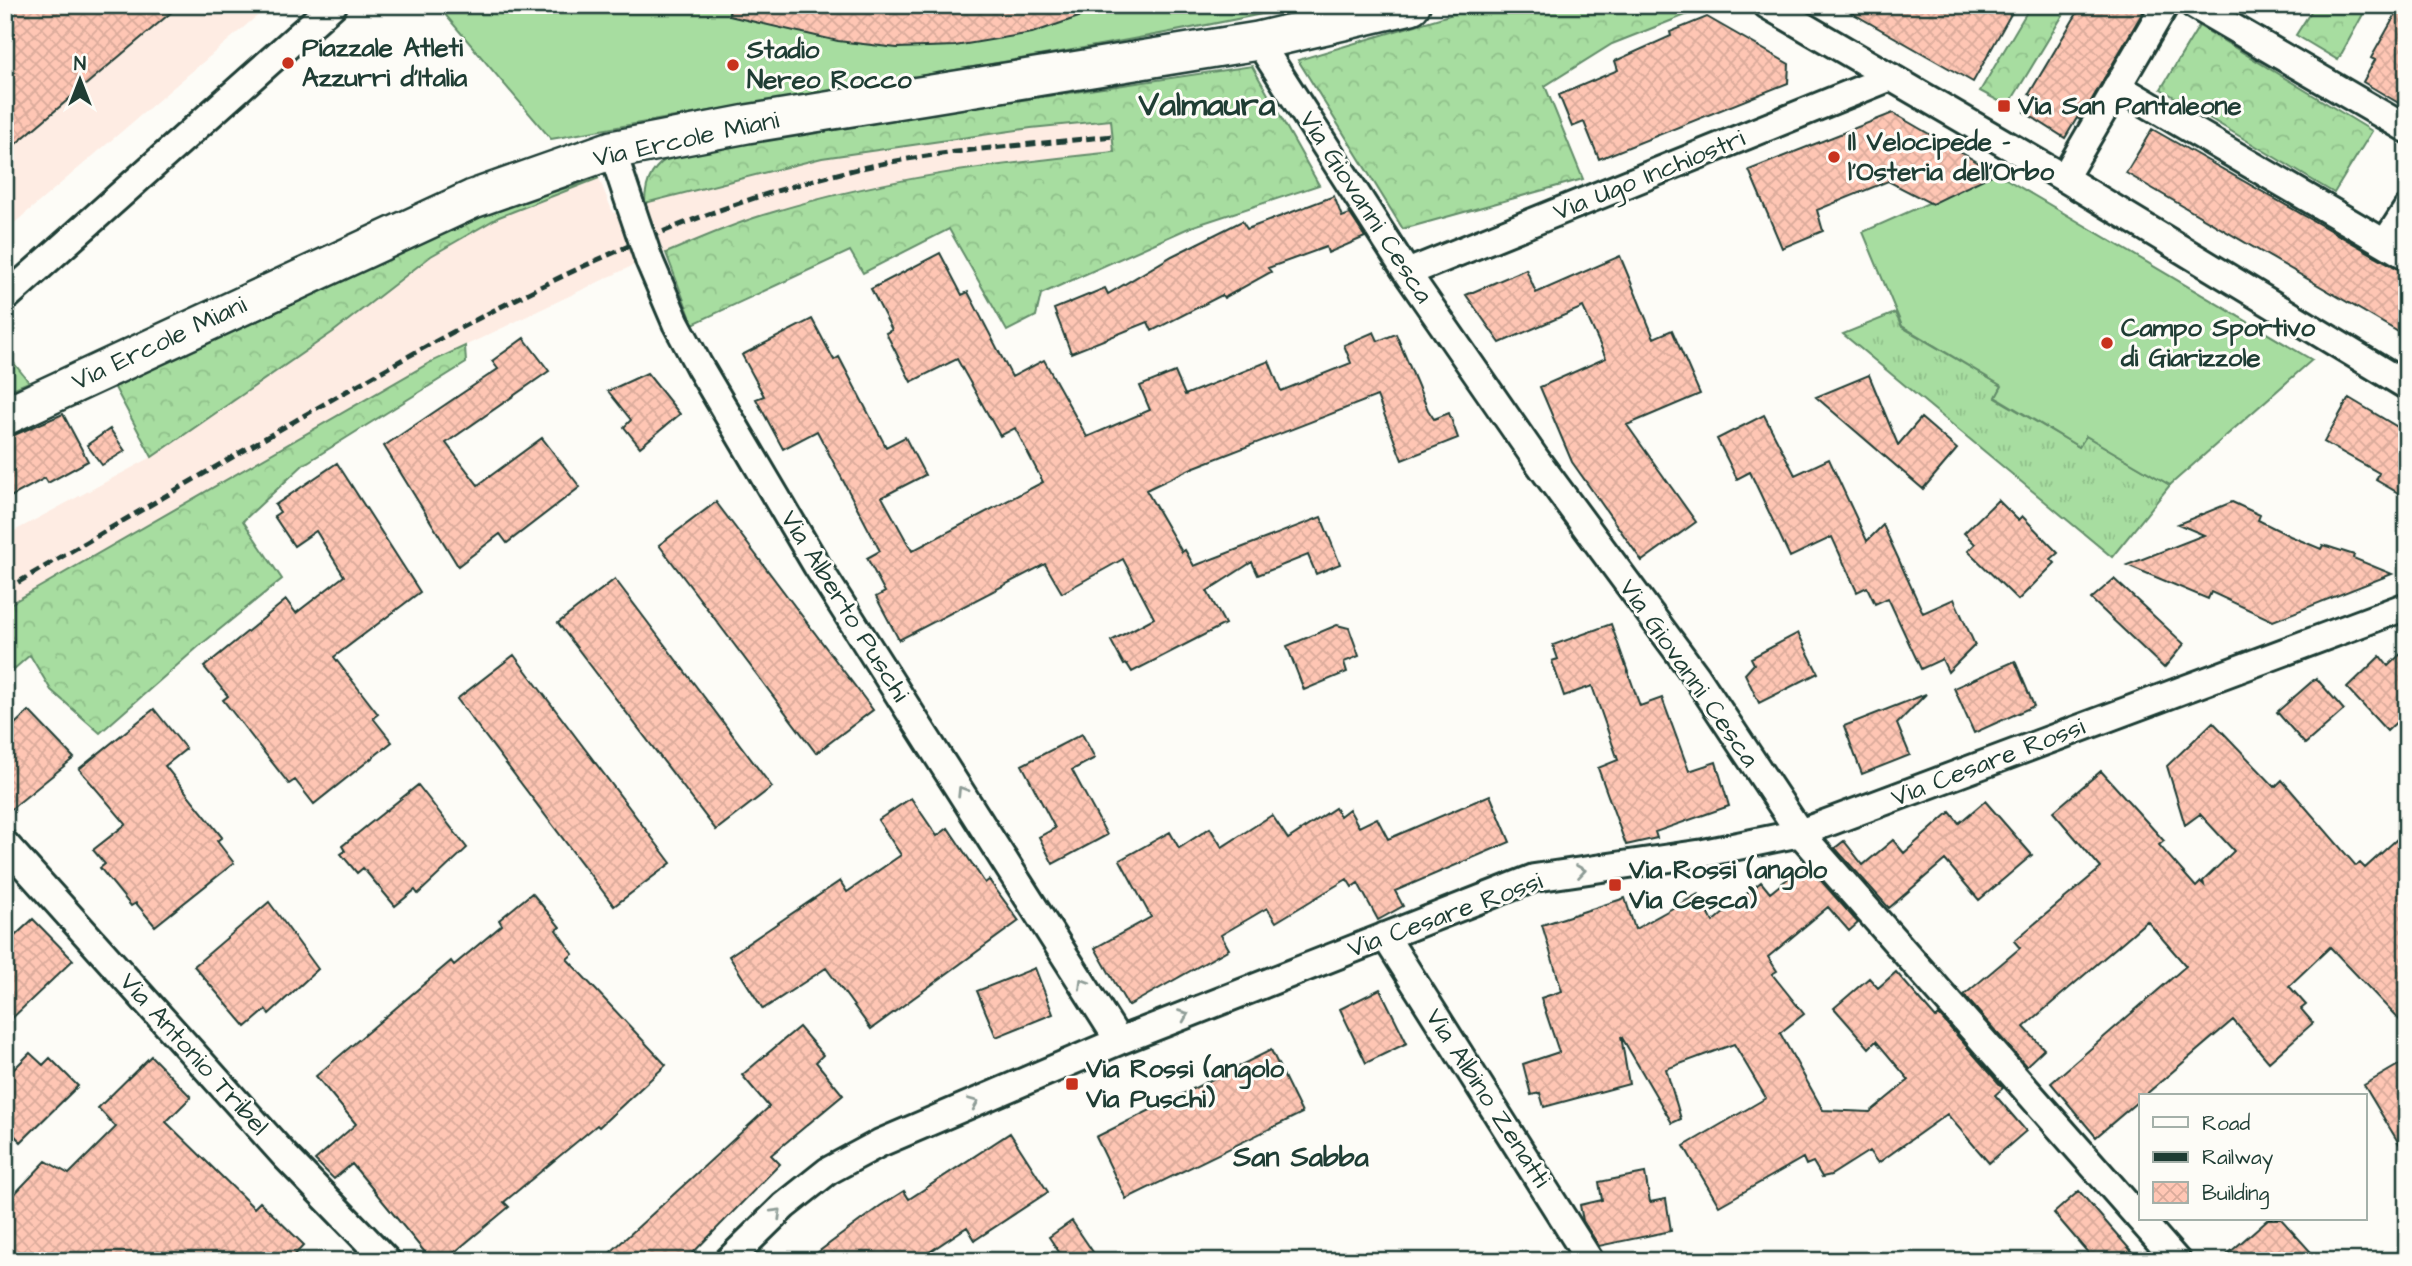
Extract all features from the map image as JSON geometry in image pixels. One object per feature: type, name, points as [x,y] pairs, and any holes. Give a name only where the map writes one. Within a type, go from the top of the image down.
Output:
[{"type":"street","points":[[5,299],[333,5]]},
{"type":"street","name":"Via Ercole Miani","points":[[5,416],[473,199],[612,150],[747,124],[1258,41],[1411,5]]},
{"type":"street","points":[[1767,5],[2064,178],[2407,386]]},
{"type":"street","points":[[2064,178],[2165,5]]},
{"type":"street","points":[[2194,5],[2407,129]]},
{"type":"street","name":"Via Giovanni Cesca","points":[[1258,41],[1407,273],[1535,458],[1696,676],[1800,833],[2139,1218]]},
{"type":"street","name":"Via Ugo Inchiostri","points":[[1407,273],[1891,78]]},
{"type":"street","points":[[2118,86],[2396,250],[2407,209]]},
{"type":"street","name":"Via Alberto Puschi","points":[[612,150],[649,260],[676,323],[699,366],[817,566],[906,702],[1119,1041]]},
{"type":"street","name":"Via Cesare Rossi","points":[[728,1261],[783,1206],[828,1171],[880,1143],[1119,1041],[1385,936],[1534,878],[1703,853],[1800,833],[2407,606]]},
{"type":"street","name":"Via Antonio Tribel","points":[[5,844],[286,1157],[387,1261]]},
{"type":"street","name":"Via Albino Zenatti","points":[[1385,936],[1590,1261]]},
{"type":"street","name":"Via Giovanni Cesca","points":[[2141,1220],[2177,1261]]},
{"type":"shaded area","points":[[5,5],[270,5],[5,231]]},
{"type":"shaded area","points":[[1111,120],[1115,152],[1031,160],[857,189],[768,213],[632,266],[431,362],[5,607],[5,536],[152,457],[333,332],[431,256],[499,217],[599,178],[613,213],[708,185],[822,158],[1031,128]]},
{"type":"green space","name":"Stadio Nereo Rocco","points":[[437,5],[1304,5],[1022,59],[551,139]]},
{"type":"green space","points":[[1483,5],[1711,5],[1612,44],[1545,86],[1583,179],[1403,229],[1298,60]]},
{"type":"green space","points":[[2031,5],[2069,5],[2008,106],[1980,91]]},
{"type":"green space","points":[[2315,5],[2368,5],[2338,60],[2296,35]]},
{"type":"green space","points":[[2199,26],[2372,131],[2334,193],[2161,89]]},
{"type":"green space","points":[[1252,66],[1319,185],[1191,227],[1041,294],[1036,316],[1007,331],[949,229],[863,273],[850,251],[693,324],[666,253],[757,217],[855,190],[984,167],[1114,152],[1111,120],[1031,128],[822,158],[645,203],[652,174],[674,154]]},
{"type":"green space","name":"Campo Sportivo di Giarizzole","points":[[1996,173],[2312,360],[2170,485],[2086,436],[2079,447],[1996,397],[2002,386],[1902,326],[1863,232]]},
{"type":"green space","points":[[599,178],[499,217],[431,256],[333,332],[152,457],[113,384],[429,237],[500,208]]},
{"type":"green space","points":[[1895,313],[1902,327],[2002,386],[1996,398],[2079,447],[2086,436],[2170,485],[2112,557],[1843,334]]},
{"type":"green space","points":[[465,346],[466,363],[303,465],[243,521],[282,579],[198,647],[100,733],[51,690],[30,655],[5,677],[5,607],[431,362]]},
{"type":"green space","points":[[5,352],[29,382],[5,392]]},
{"type":"building","points":[[5,5],[180,5],[5,153]]},
{"type":"building","points":[[730,5],[1098,5],[1099,10],[1032,33],[955,46],[897,48],[838,41],[729,16]]},
{"type":"building","points":[[1838,5],[2016,5],[1973,82]]},
{"type":"building","points":[[2082,5],[2147,5],[2080,120],[2077,118],[2065,138],[2024,112],[2034,97],[2029,94]]},
{"type":"building","points":[[2401,5],[2407,5],[2407,108],[2363,82],[2375,60],[2371,58]]},
{"type":"building","points":[[1707,17],[1789,64],[1788,83],[1599,159],[1584,122],[1572,127],[1559,95],[1618,70],[1615,61],[1671,36],[1670,32]]},
{"type":"building","points":[[1893,113],[1996,173],[1932,204],[1888,181],[1817,210],[1823,231],[1782,248],[1749,170]]},
{"type":"building","points":[[2152,129],[2407,274],[2407,337],[2126,173]]},
{"type":"building","points":[[1334,196],[1342,217],[1350,214],[1365,237],[1328,253],[1326,247],[1268,268],[1271,272],[1224,298],[1222,295],[1152,331],[1148,322],[1071,353],[1054,309],[1105,288],[1108,294],[1172,256],[1242,221],[1247,229]]},
{"type":"building","points":[[940,253],[962,295],[968,292],[1012,377],[1044,360],[1087,437],[1150,410],[1140,386],[1175,372],[1185,395],[1269,361],[1281,391],[1351,363],[1344,345],[1374,332],[1378,341],[1396,334],[1428,410],[1434,419],[1449,413],[1458,438],[1402,460],[1377,396],[1192,468],[1146,490],[1182,552],[1185,550],[1194,566],[1321,517],[1340,564],[1316,574],[1308,555],[1258,575],[1252,562],[1207,591],[1225,624],[1132,672],[1127,664],[1124,665],[1111,641],[1154,618],[1123,559],[1062,593],[1045,564],[899,640],[876,597],[885,592],[867,558],[880,551],[817,431],[783,449],[756,399],[764,396],[742,355],[812,319],[834,360],[839,357],[886,447],[905,437],[925,475],[882,497],[912,551],[1043,482],[1015,428],[1000,436],[957,359],[911,382],[886,333],[892,330],[871,289]]},
{"type":"building","points":[[1620,256],[1654,338],[1672,330],[1700,394],[1627,425],[1696,522],[1642,561],[1572,462],[1540,387],[1606,358],[1583,307],[1500,343],[1466,295],[1526,269],[1536,293]]},
{"type":"building","points":[[524,338],[549,371],[446,443],[478,485],[542,438],[580,487],[507,543],[500,534],[458,566],[384,446],[498,369],[492,361]]},
{"type":"building","points":[[647,373],[680,414],[640,447],[624,427],[631,420],[608,391]]},
{"type":"building","points":[[1869,375],[1898,445],[1921,418],[1957,449],[1923,489],[1816,397]]},
{"type":"building","points":[[2349,398],[2401,429],[2407,418],[2407,498],[2376,480],[2379,473],[2324,442]]},
{"type":"building","points":[[63,414],[88,461],[48,483],[45,478],[5,500],[5,439]]},
{"type":"building","points":[[1764,415],[1795,475],[1829,459],[1867,541],[1883,525],[1923,613],[1954,599],[1975,645],[1948,672],[1942,659],[1921,669],[1888,598],[1875,604],[1867,587],[1857,592],[1832,537],[1790,557],[1750,472],[1737,479],[1717,439]]},
{"type":"building","points":[[110,429],[125,451],[102,465],[87,445]]},
{"type":"building","points":[[337,463],[420,592],[334,657],[378,714],[373,718],[392,742],[314,804],[295,780],[289,784],[223,700],[228,696],[204,667],[286,600],[296,613],[344,576],[316,531],[294,546],[274,516],[280,512],[275,505]]},
{"type":"building","points":[[1998,500],[2018,520],[2022,516],[2058,553],[2051,559],[2055,563],[2018,600],[1968,551],[1975,544],[1964,533]]},
{"type":"building","points":[[716,502],[873,710],[816,753],[659,545]]},
{"type":"building","points":[[2232,502],[2260,515],[2258,520],[2290,536],[2321,549],[2323,545],[2354,555],[2353,558],[2392,574],[2273,621],[2211,592],[2208,599],[2127,565],[2204,535],[2178,524]]},
{"type":"building","points":[[615,579],[772,787],[716,830],[558,623]]},
{"type":"building","points":[[2114,579],[2184,644],[2164,668],[2091,599]]},
{"type":"building","points":[[1611,624],[1640,706],[1662,698],[1689,771],[1716,762],[1729,806],[1655,832],[1657,838],[1626,845],[1598,768],[1618,760],[1592,686],[1564,696],[1552,661],[1558,659],[1553,645]]},
{"type":"building","points":[[1337,625],[1349,628],[1359,656],[1344,662],[1347,672],[1304,690],[1287,646]]},
{"type":"building","points":[[1798,633],[1818,673],[1759,703],[1745,674],[1754,664],[1751,658]]},
{"type":"building","points":[[2407,648],[2407,712],[2387,731],[2347,688],[2380,656],[2388,666]]},
{"type":"building","points":[[514,655],[671,863],[614,906],[457,699]]},
{"type":"building","points":[[2015,661],[2034,706],[1974,733],[1954,688]]},
{"type":"building","points":[[2316,678],[2344,710],[2305,744],[2277,712]]},
{"type":"building","points":[[1926,694],[1897,724],[1910,755],[1862,774],[1844,726]]},
{"type":"building","points":[[154,709],[186,749],[165,766],[222,837],[217,841],[234,863],[155,926],[136,903],[131,906],[100,868],[105,864],[93,850],[126,824],[79,769]]},
{"type":"building","points":[[29,711],[74,758],[5,814],[5,733]]},
{"type":"building","points":[[2213,722],[2275,787],[2282,780],[2356,866],[2360,863],[2365,868],[2407,830],[2407,1028],[2330,947],[2289,986],[2306,1005],[2301,1009],[2313,1023],[2269,1062],[2233,1020],[2146,1094],[2139,1094],[2139,1100],[2096,1137],[2051,1083],[2186,966],[2147,921],[2024,1027],[2044,1049],[2026,1066],[1964,995],[2020,948],[2014,941],[2101,868],[2053,812],[2101,771],[2164,841],[2159,845],[2196,887],[2201,882],[2204,885],[2203,881],[2234,851],[2200,814],[2185,825],[2167,766]]},
{"type":"building","points":[[1082,734],[1095,758],[1072,770],[1107,835],[1053,864],[1039,837],[1055,828],[1022,765]]},
{"type":"building","points":[[418,785],[467,848],[418,894],[415,890],[395,906],[363,868],[357,873],[341,854],[345,851],[342,846]]},
{"type":"building","points":[[1490,795],[1510,842],[1395,891],[1403,906],[1378,920],[1358,883],[1352,887],[1347,879],[1276,922],[1267,908],[1221,935],[1229,949],[1128,1006],[1095,948],[1151,917],[1120,860],[1170,832],[1179,848],[1210,828],[1222,847],[1272,815],[1288,839],[1335,808],[1340,816],[1349,809],[1359,827],[1377,818],[1388,839]]},
{"type":"building","points":[[911,798],[937,836],[948,828],[985,883],[989,880],[1019,921],[871,1029],[826,968],[763,1009],[729,956],[840,881],[847,892],[901,855],[878,820]]},
{"type":"building","points":[[1985,801],[2032,855],[1979,900],[1945,860],[1889,908],[1835,848],[1844,841],[1863,865],[1893,840],[1904,853],[1950,812],[1959,823]]},
{"type":"building","points":[[1801,868],[1805,872],[1810,868],[1858,923],[1849,931],[1828,907],[1768,957],[1777,971],[1772,974],[1804,1014],[1780,1033],[1823,1110],[1870,1112],[1909,1080],[1876,1041],[1869,1048],[1834,1008],[1869,978],[1878,988],[1896,972],[1936,1018],[1939,1015],[2003,1088],[1995,1095],[2026,1131],[1989,1163],[1947,1114],[1878,1163],[1869,1151],[1831,1175],[1822,1177],[1813,1162],[1806,1165],[1803,1158],[1719,1206],[1684,1146],[1766,1098],[1734,1044],[1666,1069],[1681,1119],[1672,1123],[1621,1036],[1629,1084],[1544,1107],[1540,1093],[1531,1095],[1523,1064],[1559,1052],[1541,998],[1562,991],[1542,925],[1625,898],[1635,929],[1698,894],[1713,922],[1761,882],[1770,893]]},
{"type":"building","points":[[532,893],[560,927],[556,930],[573,954],[567,959],[666,1065],[599,1127],[597,1125],[504,1202],[509,1207],[444,1261],[432,1261],[352,1164],[334,1179],[315,1160],[356,1124],[316,1076],[451,961],[454,965],[502,925],[499,920]]},
{"type":"building","points":[[269,902],[318,969],[269,1014],[266,1010],[246,1027],[194,966]]},
{"type":"building","points":[[33,919],[73,960],[5,1025],[5,945]]},
{"type":"building","points":[[1035,968],[1053,1014],[996,1037],[977,991]]},
{"type":"building","points":[[1380,989],[1407,1043],[1366,1063],[1340,1009]]},
{"type":"building","points":[[799,1027],[823,1055],[816,1062],[843,1095],[771,1155],[780,1164],[685,1261],[601,1261],[769,1107],[742,1075]]},
{"type":"building","points":[[1271,1050],[1302,1113],[1126,1199],[1096,1137]]},
{"type":"building","points":[[30,1053],[43,1065],[50,1058],[78,1086],[21,1142],[5,1126],[5,1078]]},
{"type":"building","points":[[151,1056],[191,1097],[166,1122],[254,1208],[260,1202],[304,1245],[289,1261],[5,1261],[5,1204],[46,1161],[69,1174],[116,1127],[98,1108]]},
{"type":"building","points":[[2407,1060],[2407,1157],[2364,1085]]},
{"type":"building","points":[[1010,1133],[1048,1192],[975,1240],[967,1227],[916,1261],[806,1261],[880,1206],[904,1191],[909,1199]]},
{"type":"building","points":[[1645,1173],[1650,1202],[1666,1199],[1671,1231],[1599,1246],[1583,1221],[1580,1205],[1602,1200],[1599,1182]]},
{"type":"building","points":[[2079,1191],[2140,1261],[2095,1261],[2054,1213]]},
{"type":"building","points":[[2267,1220],[2282,1220],[2319,1261],[2220,1261]]},
{"type":"building","points":[[1072,1221],[1099,1261],[1065,1261],[1049,1237]]},
{"type":"railway","points":[[5,590],[373,376],[509,302],[650,237],[795,185],[871,166],[961,151],[1113,136]]},
{"type":"place","name":"Piazzale Atleti Azzurri d'Italia","points":[[288,63]]},
{"type":"place","name":"Stadio Nereo Rocco","points":[[733,65]]},
{"type":"place","name":"Via San Pantaleone","points":[[2004,106]]},
{"type":"place","name":"Il Velocipede - l'Osteria dell'Orbo","points":[[1834,157]]},
{"type":"place","name":"Campo Sportivo di Giarizzole","points":[[2107,343]]},
{"type":"place","name":"Via Rossi (angolo Via Cesca)","points":[[1615,885]]},
{"type":"place","name":"Via Rossi (angolo Via Puschi)","points":[[1072,1084]]},
{"type":"district","name":"Valmaura","points":[[1207,105]]},
{"type":"district","name":"San Sabba","points":[[1301,1157]]}]
